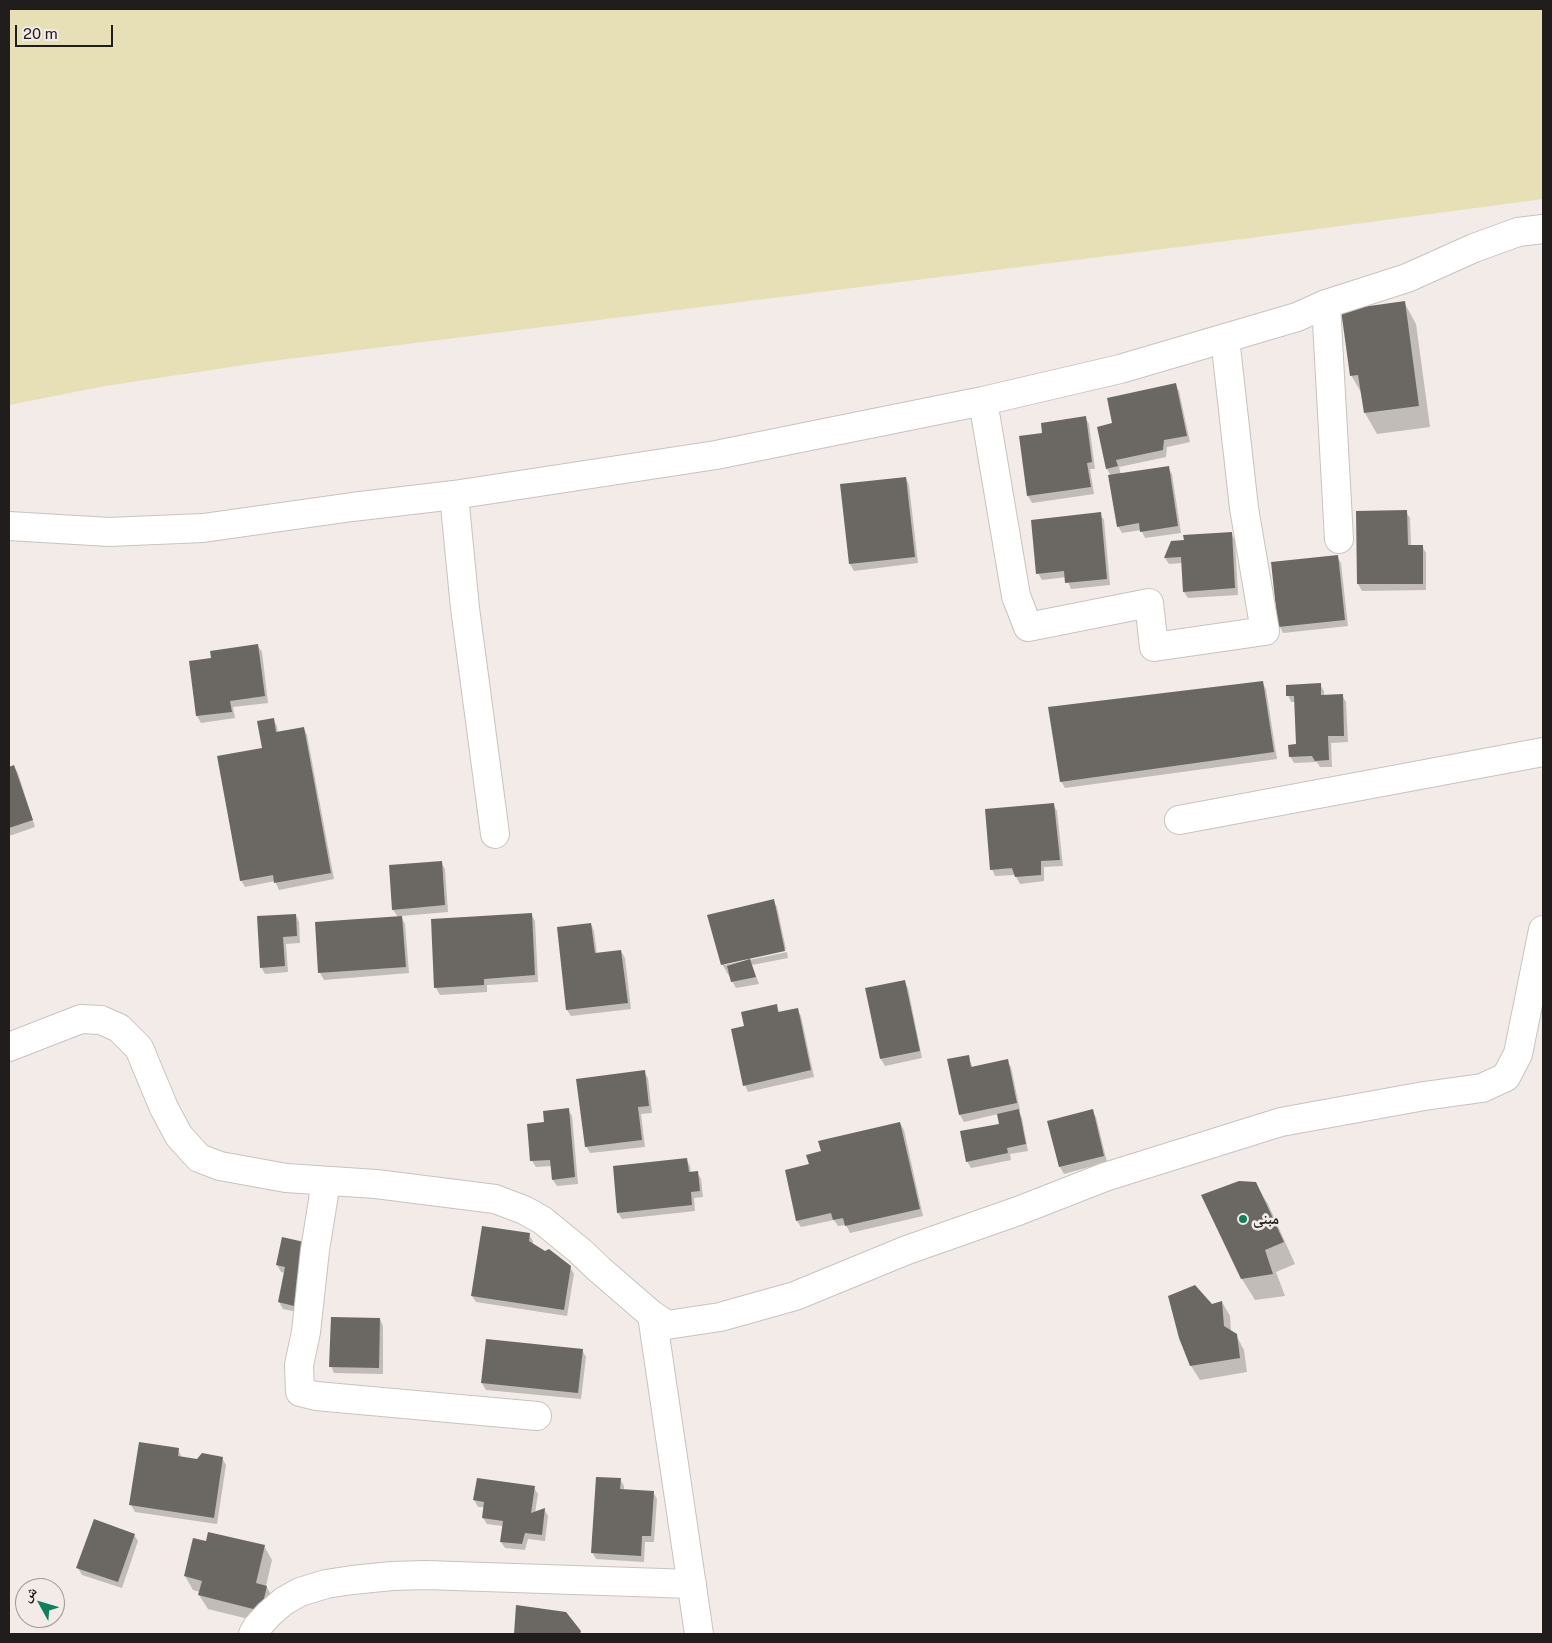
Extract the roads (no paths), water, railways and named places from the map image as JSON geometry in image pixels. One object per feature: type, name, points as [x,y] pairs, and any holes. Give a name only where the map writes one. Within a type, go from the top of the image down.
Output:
[{"type":"street","points":[[9,526],[109,532],[203,528],[454,495],[716,456],[983,401],[1120,369],[1297,317],[1326,304],[1407,278],[1474,248],[1518,232],[1543,229]]},
{"type":"street","points":[[1326,304],[1339,539]]},
{"type":"street","points":[[983,401],[1015,592],[1028,627],[1149,603],[1154,647],[1265,631],[1244,508],[1225,338]]},
{"type":"street","points":[[454,495],[465,608],[495,834]]},
{"type":"street","points":[[1179,820],[1543,752]]},
{"type":"street","points":[[9,1047],[82,1019],[102,1020],[119,1028],[139,1048],[164,1108],[179,1136],[199,1158],[220,1166],[286,1178],[376,1184],[495,1199],[524,1210],[542,1220],[652,1316],[667,1325],[720,1317],[795,1296],[907,1250],[1018,1211],[1105,1177],[1282,1122],[1424,1096],[1482,1088],[1506,1077],[1518,1054],[1543,930]]},
{"type":"street","points":[[326,1182],[315,1250],[306,1332],[299,1365],[300,1392],[316,1396],[537,1416]]},
{"type":"street","points":[[652,1316],[699,1634]]},
{"type":"street","points":[[253,1634],[269,1614],[300,1592],[326,1584],[352,1580],[425,1575],[692,1584]]},
{"type":"place","name":"مبنى","points":[[1243,1219]]}]
